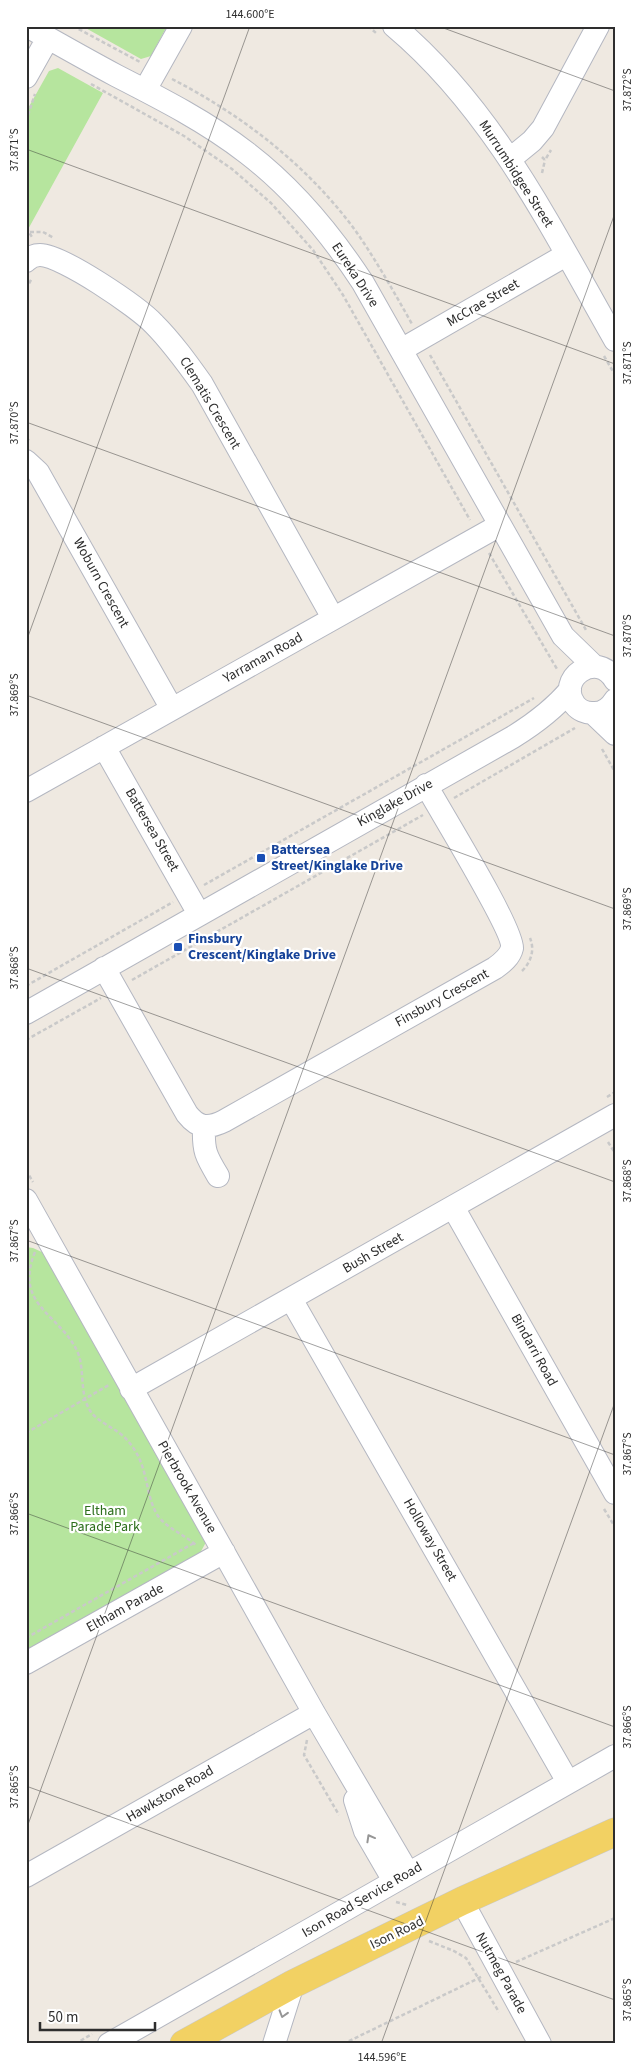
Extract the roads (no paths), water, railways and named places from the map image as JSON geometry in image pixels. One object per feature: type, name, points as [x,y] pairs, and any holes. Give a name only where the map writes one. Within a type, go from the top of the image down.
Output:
[{"type":"main road","name":"Ison Road","points":[[184,2044],[293,1984],[462,1902],[615,1832]]},
{"type":"street","name":"Eureka Drive","points":[[27,26],[180,109],[227,139],[255,159],[309,211],[345,256],[362,283],[563,636],[607,670]]},
{"type":"street","points":[[145,90],[180,26]]},
{"type":"street","points":[[510,159],[526,147],[543,128],[598,26]]},
{"type":"street","name":"Murrumbidgee Street","points":[[387,31],[448,78],[489,128],[528,187],[566,255],[609,348]]},
{"type":"street","points":[[26,77],[48,38]]},
{"type":"street","name":"Clematis Crescent","points":[[26,261],[31,256],[39,254],[54,258],[116,294],[153,322],[183,356],[202,384],[333,618]]},
{"type":"street","name":"McCrae Street","points":[[400,350],[566,255]]},
{"type":"street","name":"Woburn Crescent","points":[[26,461],[38,472],[172,709]]},
{"type":"street","name":"Yarraman Road","points":[[26,791],[333,618],[471,531],[500,524]]},
{"type":"street","name":"Eureka Drive","points":[[563,636],[567,680],[573,702],[585,717]]},
{"type":"street","name":"Kinglake Drive","points":[[26,1012],[529,727],[561,701],[567,680],[582,670],[607,670]]},
{"type":"street","name":"Kinglake Drive","points":[[529,727],[585,717],[609,708],[615,702]]},
{"type":"street","points":[[585,717],[608,741]]},
{"type":"street","name":"Battersea Street","points":[[104,747],[199,914]]},
{"type":"street","name":"Finsbury Crescent","points":[[204,1127],[216,1125],[224,1121],[495,968],[507,958],[512,948],[507,929],[426,785]]},
{"type":"street","points":[[104,968],[187,1114],[192,1120],[204,1127],[203,1146],[218,1176]]},
{"type":"street","name":"Bush Street","points":[[128,1382],[292,1299],[611,1118]]},
{"type":"street","name":"Pierbrook Avenue","points":[[26,1200],[34,1232],[128,1382],[314,1713],[350,1772],[360,1819],[401,1877]]},
{"type":"street","name":"Bindarri Road","points":[[453,1207],[615,1493]]},
{"type":"street","name":"Holloway Street","points":[[292,1299],[568,1782]]},
{"type":"street","name":"Eltham Parade","points":[[26,1663],[224,1552]]},
{"type":"street","name":"Hawkstone Road","points":[[26,1876],[314,1713]]},
{"type":"street","name":"Ison Road Service Road","points":[[110,2044],[615,1756]]},
{"type":"street","name":"Nutmeg Parade","points":[[462,1902],[489,1974],[540,2044]]},
{"type":"street","points":[[274,2044],[293,1984]]},
{"type":"place","name":"Battersea Street/Kinglake Drive","points":[[261,858]]},
{"type":"place","name":"Finsbury Crescent/Kinglake Drive","points":[[178,947]]},
{"type":"park label","name":"Eltham Parade Park","points":[[105,1519]]}]
